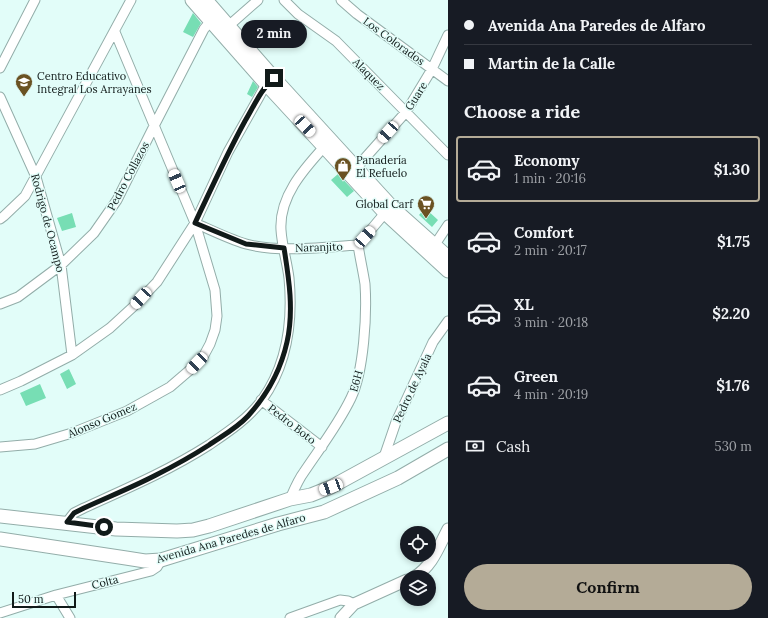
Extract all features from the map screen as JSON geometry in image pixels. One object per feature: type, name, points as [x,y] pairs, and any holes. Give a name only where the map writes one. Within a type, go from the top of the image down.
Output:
[{"type":"main road","points":[[192,0],[214,17]]},
{"type":"main road","points":[[206,0],[214,17],[224,30],[270,81],[356,168],[431,249],[448,271]]},
{"type":"main road","points":[[270,81],[324,147],[385,213],[431,249],[448,257]]},
{"type":"main road","name":"Avenida Ana Paredes de Alfaro","points":[[0,516],[138,530],[193,530],[290,499],[311,495],[331,487],[383,460],[448,423]]},
{"type":"main road","name":"Avenida Ana Paredes de Alfaro","points":[[0,539],[138,560],[161,560],[278,524],[324,512],[398,478],[448,449]]},
{"type":"street","points":[[0,68],[35,0]]},
{"type":"street","points":[[0,219],[25,196],[131,0]]},
{"type":"street","points":[[224,30],[258,0]]},
{"type":"street","name":"Alaquez","points":[[284,0],[298,14],[336,41],[448,155]]},
{"type":"street","name":"Los Colorados","points":[[341,0],[357,14],[448,81]]},
{"type":"street","name":"Pedro Collazos","points":[[0,304],[18,297],[61,265],[94,233],[117,200],[204,29],[214,17]]},
{"type":"street","name":"Alonso Gomez","points":[[0,447],[35,444],[72,433],[127,411],[170,387],[191,369],[203,357],[215,330],[217,316],[214,290],[195,223],[115,32]]},
{"type":"street","name":"Guare","points":[[356,168],[406,112],[432,69],[448,35]]},
{"type":"street","points":[[0,390],[72,355],[110,328],[157,282],[195,223],[228,152],[270,81]]},
{"type":"street","name":"Rodrigo de Ocampo","points":[[0,97],[36,177],[61,265],[72,355]]},
{"type":"street","points":[[67,522],[74,513],[157,475],[193,455],[228,432],[247,417],[270,387],[283,356],[287,340],[290,307],[289,278],[281,229],[283,209],[287,197],[307,167],[324,147]]},
{"type":"street","name":"Naranjito","points":[[195,223],[246,244],[284,248],[358,245],[385,213]]},
{"type":"street","points":[[431,249],[448,226]]},
{"type":"street","name":"E6H","points":[[290,499],[303,473],[322,447],[352,396],[361,361],[365,326],[364,284],[358,245]]},
{"type":"street","name":"Pedro de Ayala","points":[[383,460],[396,422],[433,342],[448,321]]},
{"type":"street","name":"Pedro Boto","points":[[261,400],[322,447]]},
{"type":"street","points":[[425,570],[448,529]]},
{"type":"street","name":"Colta","points":[[0,613],[56,595],[151,571],[157,567],[161,560]]},
{"type":"street","points":[[341,618],[354,604],[400,583]]},
{"type":"street","points":[[56,595],[70,618]]},
{"type":"street","points":[[290,618],[340,600],[348,601],[354,604]]},
{"type":"building","points":[[193,13],[201,23],[193,37],[183,32]]},
{"type":"building","points":[[253,81],[258,87],[252,97],[247,94]]},
{"type":"building","points":[[338,174],[354,191],[347,197],[331,180]]},
{"type":"building","points":[[425,208],[438,220],[432,227],[419,215]]},
{"type":"building","points":[[72,213],[76,227],[62,231],[57,218]]},
{"type":"building","points":[[69,369],[76,384],[67,389],[60,374]]},
{"type":"building","points":[[40,384],[46,398],[26,406],[20,393]]},
{"type":"place","name":"Centro Educativo Integral Los Arrayanes","points":[[24,97]]},
{"type":"place","name":"Panadería El Refuelo","points":[[343,181]]},
{"type":"place","name":"Global Carf","points":[[426,219]]},
{"type":"route","points":[[104,527],[67,522],[74,513],[157,475],[193,455],[228,432],[247,417],[261,400],[270,387],[283,356],[287,340],[290,307],[289,278],[284,248],[246,244],[195,223],[228,152],[266,84],[274,78]]}]
